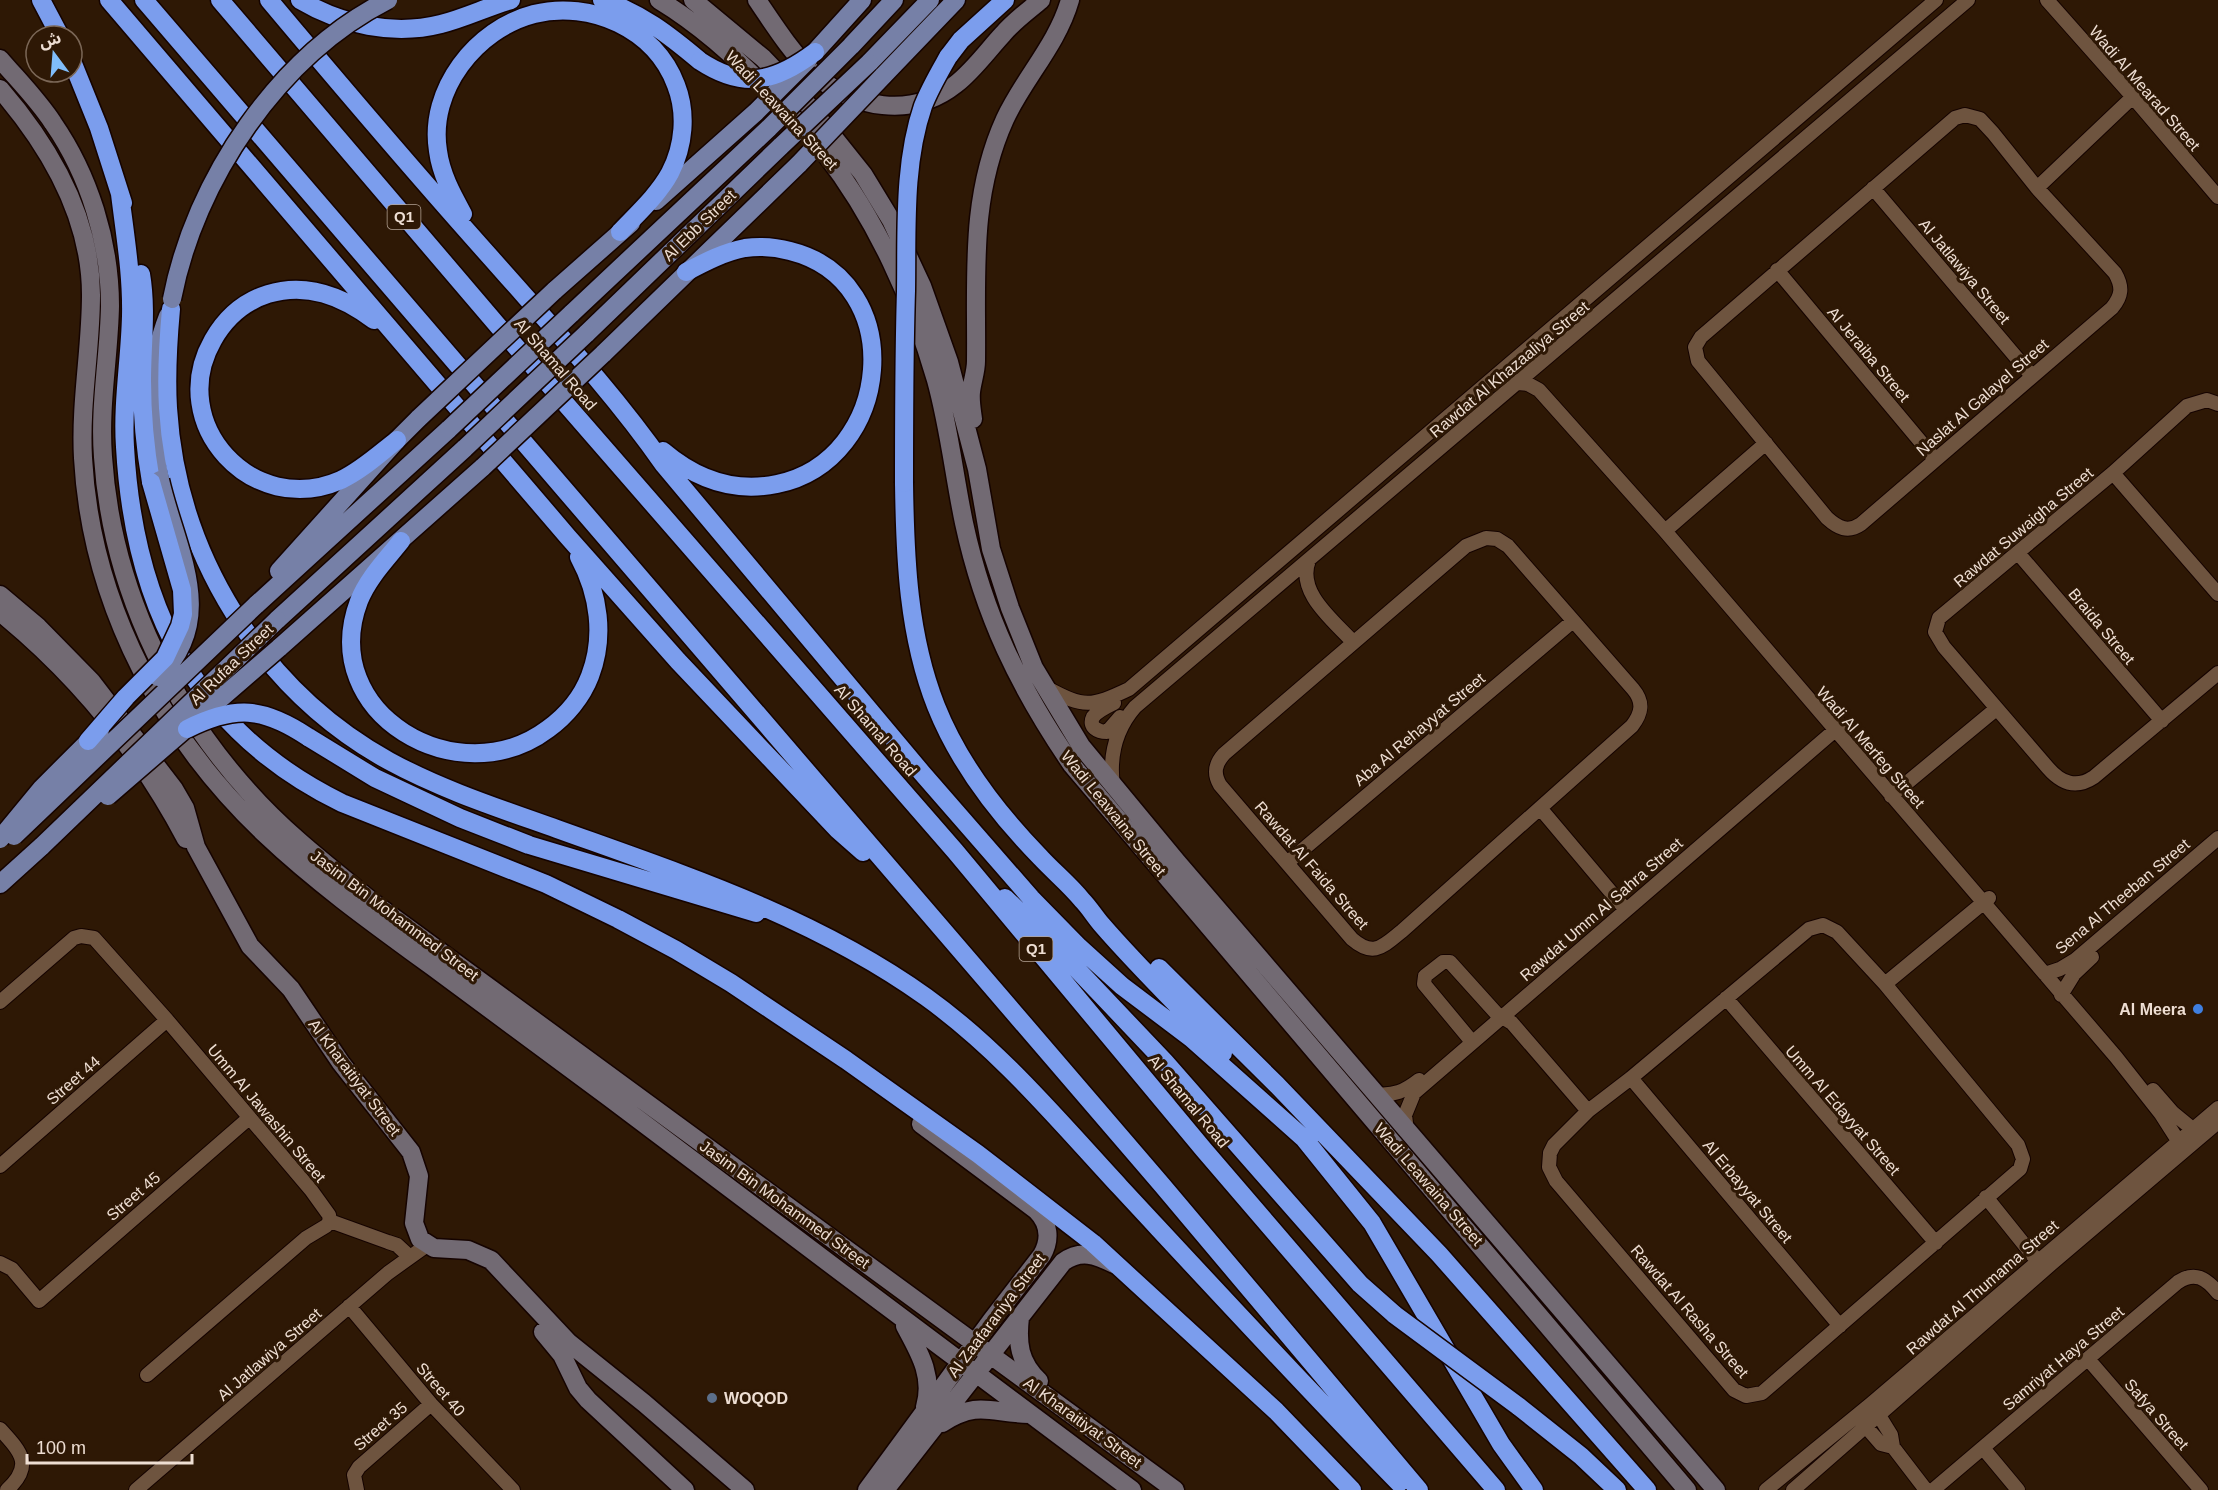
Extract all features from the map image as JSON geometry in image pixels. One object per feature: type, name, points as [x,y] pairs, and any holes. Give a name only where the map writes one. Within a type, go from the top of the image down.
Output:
[{"type":"highway","points":[[41,0],[54,24]]},
{"type":"highway","points":[[109,0],[568,537],[678,661],[838,830],[873,862],[904,885]]},
{"type":"highway","points":[[144,0],[1162,1185],[1419,1490]]},
{"type":"highway","name":"Al Shamal Road","points":[[220,0],[504,333],[971,871],[1197,1141],[1496,1490]]},
{"type":"highway","points":[[269,0],[641,431],[664,465],[975,835],[1031,898],[1079,947],[1122,986],[1191,1038],[1309,1143]]},
{"type":"highway","points":[[300,0],[331,16],[355,24],[399,29],[439,25],[511,0]]},
{"type":"highway","points":[[602,0],[632,10],[700,61],[729,76],[749,80],[766,79],[786,71],[815,52]]},
{"type":"highway","points":[[1005,0],[961,40],[933,83],[923,107],[912,160],[909,188],[906,289],[905,552],[917,641],[936,706],[966,765],[987,797],[1015,830],[1082,899],[1152,962],[1278,1085],[1439,1254],[1647,1490]]},
{"type":"highway","points":[[492,258],[463,213],[444,177],[437,149],[438,120],[445,93],[452,78],[473,51],[498,30],[534,14],[582,12],[620,23],[638,33],[652,46],[664,60],[674,78],[682,107],[683,122],[675,162],[661,185],[620,232]]},
{"type":"highway","points":[[81,84],[95,118],[133,235],[143,282],[144,426],[182,590],[183,614],[165,658],[88,741]]},
{"type":"highway","points":[[120,194],[131,292],[125,446],[134,522],[150,585],[174,644],[200,689],[216,709],[263,754],[316,790],[342,803],[546,884],[618,919],[731,983],[846,1060],[1029,1192],[1093,1243],[1276,1411],[1352,1490]]},
{"type":"highway","points":[[641,431],[671,458],[697,475],[732,485],[768,486],[803,476],[833,455],[855,429],[869,396],[872,378],[872,348],[865,319],[847,286],[827,268],[802,254],[758,247],[727,253],[686,272]]},
{"type":"highway","points":[[397,440],[357,471],[339,480],[305,489],[271,485],[239,470],[218,447],[203,417],[200,380],[203,363],[220,326],[230,315],[259,297],[277,291],[309,290],[340,298],[360,309],[404,345]]},
{"type":"highway","points":[[171,304],[168,347],[169,417],[176,464],[194,534],[223,595],[247,634],[277,672],[303,699],[328,721],[354,739],[391,762],[430,781],[490,805],[727,890],[802,925],[891,973],[944,1011],[998,1056],[1310,1392],[1406,1490]]},
{"type":"highway","points":[[401,541],[370,580],[359,600],[355,614],[352,650],[361,686],[380,714],[407,735],[441,750],[460,754],[480,754],[516,747],[541,735],[570,710],[588,681],[598,651],[599,619],[583,565],[568,537]]},
{"type":"highway","points":[[187,729],[208,719],[239,711],[256,712],[272,717],[366,773],[413,797],[519,841],[688,894],[802,925]]},
{"type":"highway","points":[[971,871],[1023,914],[1053,944],[1224,1127],[1360,1284],[1395,1315],[1581,1456],[1617,1490]]},
{"type":"highway","points":[[1082,899],[1101,924],[1309,1143],[1372,1223],[1501,1444],[1534,1490]]},
{"type":"main road","points":[[156,481],[152,400],[157,349],[180,266],[203,201],[243,132],[273,94],[300,65],[353,22],[388,0]]},
{"type":"main road","name":"Wadi Leawaina Street","points":[[659,0],[697,26],[751,72],[824,151],[870,222],[891,262],[928,353],[949,436],[963,521],[993,622],[1013,669],[1047,728],[1090,788],[1687,1490]]},
{"type":"main road","name":"Wadi Leawaina Street","points":[[693,0],[763,58],[807,104],[837,140],[881,202],[910,258],[949,362],[977,469],[991,549],[1023,642],[1043,686],[1081,746],[1407,1131],[1716,1490]]},
{"type":"main road","points":[[757,0],[795,53],[822,80],[861,101],[898,107],[931,99],[958,83],[1005,31],[1041,0]]},
{"type":"main road","points":[[258,604],[274,576],[419,418],[554,291],[756,112],[795,74],[862,0]]},
{"type":"main road","name":"Al Ebb Street","points":[[449,429],[769,128],[894,0]]},
{"type":"main road","name":"Al Ebb Street","points":[[465,448],[869,63],[930,0]]},
{"type":"main road","points":[[42,846],[126,782],[483,467],[800,164],[956,0]]},
{"type":"main road","points":[[977,469],[970,393],[976,362],[974,302],[978,226],[983,187],[992,151],[1006,117],[1054,39],[1070,0]]},
{"type":"main road","name":"Jasim Bin Mohammed Street","points":[[0,59],[58,130],[79,170],[97,216],[105,248],[109,285],[109,327],[102,398],[102,439],[105,481],[115,536],[132,595],[156,655],[178,698],[214,752],[249,793],[273,816],[375,904],[991,1354]]},
{"type":"main road","name":"Jasim Bin Mohammed Street","points":[[0,89],[48,152],[65,185],[80,225],[88,259],[91,293],[82,434],[89,513],[105,579],[131,648],[157,699],[187,747],[209,776],[251,822],[302,868],[364,917],[629,1113],[976,1375]]},
{"type":"main road","name":"Al Rufaa Street","points":[[0,850],[258,604],[449,429]]},
{"type":"main road","name":"Al Rufaa Street","points":[[0,884],[277,620],[465,448]]},
{"type":"main road","name":"Al Kharaitiyat Street","points":[[0,595],[38,627],[80,668],[178,795],[188,815],[196,847],[250,946],[297,996],[341,1063],[411,1152],[418,1168],[414,1223],[420,1251]]},
{"type":"main road","name":"Al Kharaitiyat Street","points":[[0,612],[53,658],[86,694],[150,779],[178,822],[243,949],[287,996],[336,1068],[397,1145],[415,1186]]},
{"type":"main road","points":[[0,839],[42,788],[88,741]]},
{"type":"main road","name":"Al Zaafaraniya Street","points":[[867,1490],[1042,1255],[1047,1244],[1047,1226],[1036,1210],[920,1123],[881,1086]]},
{"type":"main road","points":[[420,1251],[468,1250],[491,1260],[557,1331],[573,1358],[578,1388],[588,1400],[685,1490]]},
{"type":"main road","name":"Al Zaafaraniya Street","points":[[885,1490],[1059,1267],[1069,1258],[1081,1254],[1094,1254],[1118,1266]]},
{"type":"main road","points":[[1020,1317],[1018,1342],[1024,1364],[1065,1408]]},
{"type":"main road","points":[[902,1319],[922,1357],[927,1373],[928,1396],[924,1411]]},
{"type":"main road","name":"Al Kharaitiyat Street","points":[[991,1354],[1175,1490]]},
{"type":"main road","points":[[573,1358],[644,1403],[745,1490]]},
{"type":"main road","points":[[1588,1371],[1605,1386],[1699,1490]]},
{"type":"main road","name":"Al Kharaitiyat Street","points":[[976,1375],[1132,1490]]},
{"type":"main road","points":[[936,1427],[960,1412],[975,1408],[1029,1414]]},
{"type":"street","name":"Rawdat Al Khazaaliya Street","points":[[1043,686],[1070,700],[1086,704],[1102,702],[1129,690],[1936,0]]},
{"type":"street","name":"Rawdat Al Khazaaliya Street","points":[[1113,786],[1112,765],[1117,734],[1128,715],[1143,700],[1968,0]]},
{"type":"street","name":"Wadi Al Mearad Street","points":[[2046,0],[2136,94]]},
{"type":"street","name":"Wadi Al Mearad Street","points":[[2055,0],[2214,181],[2218,197]]},
{"type":"street","points":[[2037,188],[2136,94]]},
{"type":"street","name":"Naslat Al Galayel Street","points":[[1970,115],[1980,119],[2037,188],[2115,273],[2120,281],[2121,291],[2118,301],[1861,524],[1855,528],[1845,529],[1827,518],[1698,361],[1695,347],[1701,337],[1777,270],[1955,118],[1970,115]]},
{"type":"street","name":"Al Jatlawiya Street","points":[[1873,188],[2031,376]]},
{"type":"street","name":"Al Jeraiba Street","points":[[1777,270],[1935,459]]},
{"type":"street","name":"Wadi Al Merfeg Street","points":[[1540,365],[1540,378],[1545,387],[2048,973],[2161,1114],[2181,1146]]},
{"type":"street","name":"Wadi Al Merfeg Street","points":[[1518,383],[1528,384],[1539,390],[1667,529]]},
{"type":"street","name":"Rawdat Suwaigha Street","points":[[2217,677],[2094,777],[2076,784],[2056,777],[1944,647],[1935,627],[1939,618],[2113,472],[2187,406],[2207,400],[2218,404]]},
{"type":"street","points":[[1667,529],[1766,443]]},
{"type":"street","points":[[2113,472],[2218,594]]},
{"type":"street","name":"Rawdat Al Faida Street","points":[[1486,538],[1497,539],[1508,546],[1572,621],[1634,689],[1640,700],[1641,711],[1632,726],[1402,931],[1386,944],[1373,950],[1364,948],[1352,939],[1216,778],[1217,765],[1224,754],[1466,546],[1486,538]]},
{"type":"street","name":"Braida Street","points":[[2018,553],[2162,721]]},
{"type":"street","points":[[1309,560],[1305,579],[1311,594]]},
{"type":"street","points":[[1277,588],[1291,586],[1311,594],[1353,642]]},
{"type":"street","name":"Aba Al Rehayyat Street","points":[[1287,863],[1572,621]]},
{"type":"street","points":[[1129,690],[1123,697],[1093,718],[1092,724],[1095,729],[1107,732],[1124,712],[1143,700]]},
{"type":"street","points":[[1894,793],[1996,709]]},
{"type":"street","name":"Rawdat Umm Al Sahra Street","points":[[1407,1131],[1405,1115],[1414,1093],[1499,1014],[1836,725]]},
{"type":"street","points":[[1540,808],[1624,907]]},
{"type":"street","name":"Sena Al Theeban Street","points":[[2048,973],[2074,960],[2218,838]]},
{"type":"street","name":"Sena Al Theeban Street","points":[[2063,991],[2080,968],[2218,848]]},
{"type":"street","points":[[1885,984],[1986,900]]},
{"type":"street","name":"Rawdat Al Rasha Street","points":[[1828,926],[1837,932],[1885,984],[2021,1150],[2023,1159],[2020,1169],[1762,1393],[1746,1396],[1734,1390],[1551,1173],[1549,1159],[1554,1145],[1588,1112],[1726,998],[1809,929],[1828,926]]},
{"type":"street","name":"Umm Al Jawashin Street","points":[[0,1002],[69,941],[88,936],[99,942],[311,1190],[329,1215],[330,1221]]},
{"type":"street","points":[[1468,1037],[1424,984],[1425,976],[1443,962],[1450,962],[1499,1014],[1512,1023],[1588,1112]]},
{"type":"street","name":"Wadi Al Merfeg Street","points":[[2063,991],[2174,1113],[2197,1132]]},
{"type":"street","name":"Umm Al Edayyat Street","points":[[1726,998],[1936,1243]]},
{"type":"street","name":"Rawdat Umm Al Sahra Street","points":[[1376,1094],[1396,1094],[1409,1088],[1468,1037],[1499,1014]]},
{"type":"street","name":"Street 44","points":[[0,1166],[168,1020]]},
{"type":"street","name":"Al Erbayyat Street","points":[[1631,1078],[1840,1326]]},
{"type":"street","name":"Rawdat Al Thumama Street","points":[[1793,1490],[1866,1427],[1875,1410],[2197,1132],[2218,1108]]},
{"type":"street","name":"Street 45","points":[[0,1263],[12,1269],[39,1301],[249,1118]]},
{"type":"street","name":"Rawdat Al Thumama Street","points":[[2197,1132],[2218,1122]]},
{"type":"street","points":[[1989,1195],[2045,1263]]},
{"type":"street","points":[[147,1375],[310,1235],[326,1226],[330,1221],[420,1251]]},
{"type":"street","name":"Al Jatlawiya Street","points":[[136,1490],[388,1273],[420,1251]]},
{"type":"street","name":"Samriyat Haya Street","points":[[1933,1490],[2183,1279],[2193,1275],[2203,1278],[2218,1293]]},
{"type":"street","name":"Street 40","points":[[349,1306],[431,1404],[513,1490]]},
{"type":"street","name":"Safya Street","points":[[2088,1359],[2201,1490]]},
{"type":"street","name":"Street 35","points":[[357,1490],[354,1475],[359,1467],[431,1404]]},
{"type":"street","points":[[1875,1410],[1891,1434],[1893,1447],[1926,1490]]},
{"type":"street","name":"Rawdat Al Thumama Street","points":[[1766,1490],[1857,1416],[1875,1410]]},
{"type":"street","points":[[1857,1416],[1881,1444],[1893,1447]]},
{"type":"street","points":[[0,1429],[16,1447],[22,1462],[18,1478],[7,1490]]},
{"type":"street","points":[[1983,1448],[2018,1490]]},
{"type":"place","name":"Al Meera","points":[[2198,1009]]},
{"type":"place","name":"WOQOD","points":[[712,1398]]}]
